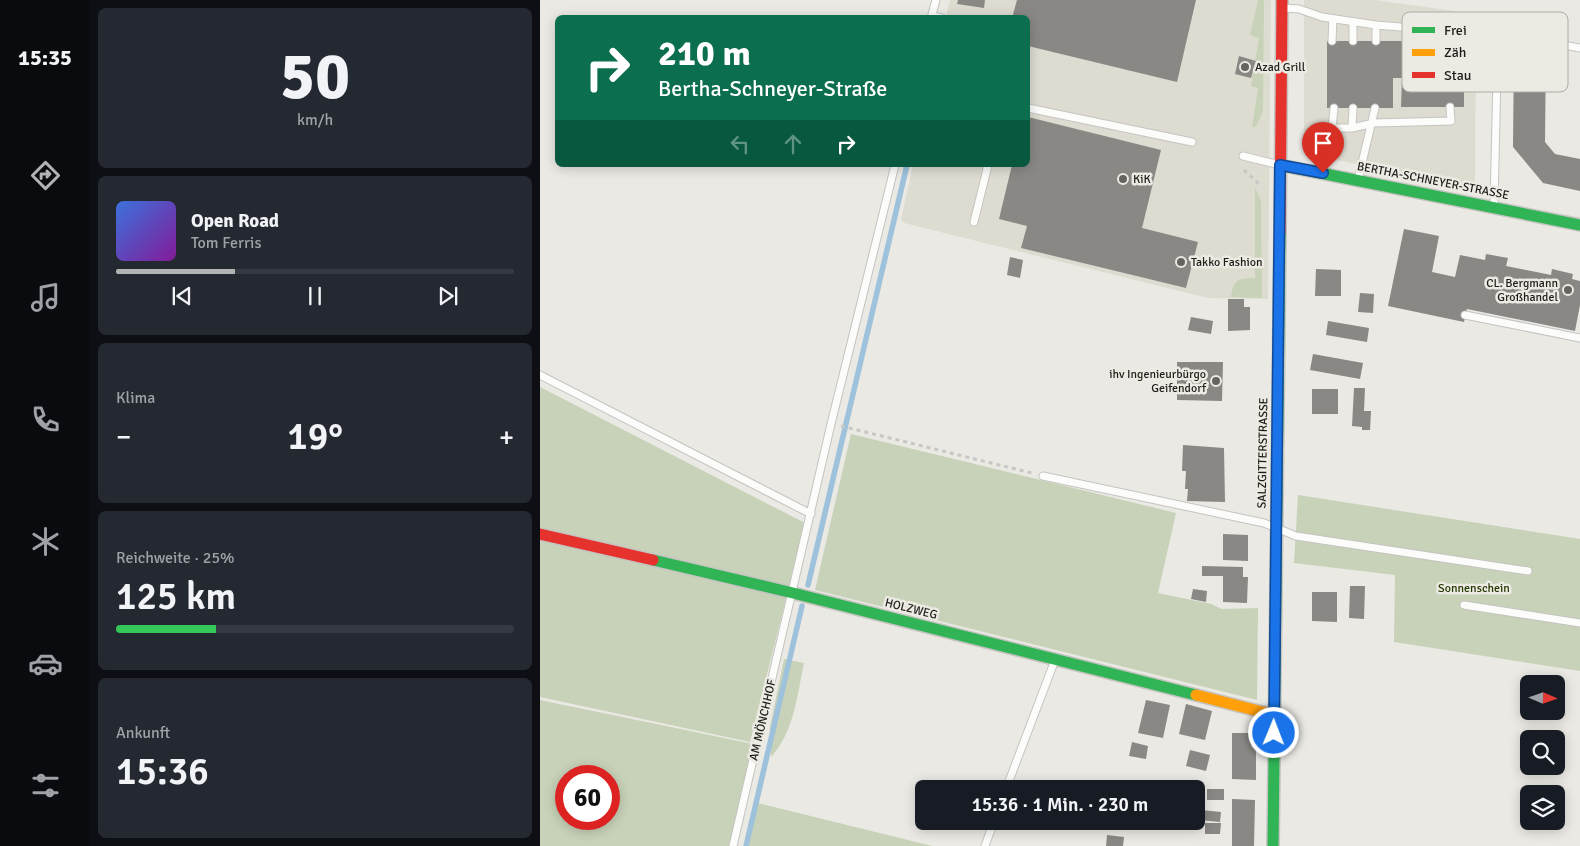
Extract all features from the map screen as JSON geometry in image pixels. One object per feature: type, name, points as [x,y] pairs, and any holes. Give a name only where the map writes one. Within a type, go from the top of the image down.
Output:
[{"type":"street","name":"SALZGITTERSTRASSE","points":[[1273,846],[1282,4]]},
{"type":"street","name":"BERTHA-SCHNEYER-STRASSE","points":[[1280,165],[1580,225]]},
{"type":"street","name":"HOLZWEG","points":[[540,534],[793,593],[1274,715]]},
{"type":"lane","points":[[932,15],[936,0]]},
{"type":"lane","points":[[1282,4],[1333,19],[1402,27]]},
{"type":"lane","points":[[1332,41],[1333,19]]},
{"type":"lane","points":[[1352,41],[1353,22]]},
{"type":"lane","points":[[1376,25],[1376,41]]},
{"type":"lane","points":[[1494,208],[1497,92]]},
{"type":"lane","points":[[1334,108],[1332,128],[1352,128],[1374,123],[1451,121],[1450,107]]},
{"type":"lane","points":[[1030,108],[1192,142]]},
{"type":"lane","points":[[1352,128],[1353,108]]},
{"type":"lane","points":[[1358,180],[1374,123],[1375,108]]},
{"type":"lane","points":[[1243,156],[1280,165]]},
{"type":"lane","name":"AM MÖNCHHOF","points":[[733,846],[895,167]]},
{"type":"lane","points":[[974,222],[988,167]]},
{"type":"lane","points":[[1466,315],[1580,338]]},
{"type":"lane","points":[[540,374],[811,514]]},
{"type":"lane","points":[[1043,476],[1264,523],[1296,536],[1528,571]]},
{"type":"lane","points":[[1464,606],[1580,623]]},
{"type":"lane","points":[[1009,780],[1055,660]]},
{"type":"lane","points":[[985,846],[991,830]]},
{"type":"path","points":[[854,429],[1043,476]]},
{"type":"shaded area","points":[[950,0],[1271,0],[1268,299],[1208,298],[904,223],[901,219],[913,167],[1030,167],[1030,15],[946,15]]},
{"type":"shaded area","points":[[1304,0],[1375,0],[1462,12],[1402,12],[1402,92],[1476,92],[1475,189],[1328,158],[1313,153],[1307,147],[1304,136]]},
{"type":"green space","points":[[1258,0],[1264,0],[1263,111],[1257,125],[1252,128],[1258,88],[1251,86],[1259,38],[1250,35]]},
{"type":"green space","points":[[1255,187],[1261,201],[1262,298],[1231,297],[1235,283],[1241,279],[1255,278]]},
{"type":"green space","points":[[540,387],[805,523],[750,742],[540,697]]},
{"type":"green space","points":[[851,434],[1176,513],[1158,593],[1211,604],[1222,609],[1258,608],[1257,700],[815,590]]},
{"type":"green space","name":"Sonnenschein","points":[[1298,495],[1580,539],[1580,671],[1394,642],[1395,575],[1294,563]]},
{"type":"green space","points":[[784,659],[804,663],[797,701],[790,725],[779,747],[771,757],[770,727]]},
{"type":"green space","points":[[540,700],[753,744],[729,846],[540,846]]},
{"type":"green space","points":[[758,803],[932,846],[747,846]]},
{"type":"building","points":[[958,0],[985,0],[984,8],[957,4]]},
{"type":"building","points":[[1017,0],[1196,0],[1177,82],[1030,46],[1030,15],[1013,15]]},
{"type":"building","points":[[1327,41],[1402,41],[1402,78],[1393,78],[1393,108],[1327,108]]},
{"type":"building","name":"Azad Grill","points":[[1239,56],[1256,61],[1251,78],[1235,74]]},
{"type":"building","points":[[1402,78],[1402,92],[1464,92],[1464,107],[1401,107]]},
{"type":"building","points":[[1514,92],[1546,92],[1545,142],[1555,154],[1580,159],[1580,191],[1543,183],[1513,147]]},
{"type":"building","points":[[1030,117],[1161,150],[1142,228],[1198,242],[1186,288],[1021,248],[1027,226],[999,219],[1012,167],[1030,167]]},
{"type":"building","points":[[1404,229],[1439,236],[1432,272],[1455,277],[1460,255],[1485,260],[1486,254],[1508,258],[1506,266],[1551,275],[1552,269],[1573,274],[1572,279],[1580,281],[1580,305],[1575,331],[1467,309],[1464,322],[1388,306]]},
{"type":"building","points":[[1010,257],[1023,260],[1020,278],[1007,275]]},
{"type":"building","points":[[1316,269],[1341,270],[1341,296],[1315,296]]},
{"type":"building","points":[[1360,293],[1374,294],[1373,313],[1358,312]]},
{"type":"building","points":[[1228,299],[1244,299],[1244,307],[1250,307],[1250,330],[1228,331]]},
{"type":"building","points":[[1191,317],[1213,321],[1211,334],[1188,330]]},
{"type":"building","points":[[1328,321],[1369,328],[1367,342],[1326,335]]},
{"type":"building","points":[[1313,354],[1363,363],[1360,379],[1310,370]]},
{"type":"building","points":[[1177,362],[1223,362],[1222,401],[1177,400]]},
{"type":"building","points":[[1354,388],[1365,388],[1364,411],[1371,411],[1370,430],[1362,430],[1362,427],[1352,426]]},
{"type":"building","points":[[1312,389],[1338,389],[1338,414],[1312,414]]},
{"type":"building","points":[[1183,445],[1224,448],[1225,502],[1187,501],[1188,489],[1185,489],[1186,471],[1182,471]]},
{"type":"building","points":[[1223,534],[1248,535],[1248,561],[1223,560]]},
{"type":"building","points":[[1202,566],[1243,567],[1243,577],[1248,577],[1247,603],[1223,602],[1223,576],[1202,576]]},
{"type":"building","points":[[1350,586],[1365,586],[1364,619],[1349,618]]},
{"type":"building","points":[[1193,589],[1207,591],[1206,602],[1191,599]]},
{"type":"building","points":[[1312,592],[1337,592],[1337,622],[1312,621]]},
{"type":"building","points":[[1146,700],[1170,705],[1163,738],[1138,733]]},
{"type":"building","points":[[1186,704],[1212,711],[1205,740],[1179,734]]},
{"type":"building","points":[[1232,733],[1256,733],[1256,780],[1232,779]]},
{"type":"building","points":[[1132,742],[1148,746],[1146,759],[1129,756]]},
{"type":"building","points":[[1190,750],[1210,755],[1206,771],[1186,766]]},
{"type":"building","points":[[1207,789],[1224,789],[1224,800],[1207,800]]},
{"type":"building","points":[[1232,799],[1255,800],[1254,846],[1232,846]]},
{"type":"building","points":[[1205,810],[1221,812],[1220,822],[1205,820]]},
{"type":"building","points":[[1205,823],[1221,823],[1220,834],[1205,834]]},
{"type":"building","points":[[1107,835],[1124,837],[1123,846],[1106,846]]},
{"type":"waterway","points":[[808,585],[907,167]]},
{"type":"waterway","points":[[746,846],[802,606]]},
{"type":"traffic: fast","points":[[1280,165],[1580,225]]},
{"type":"traffic: fast","points":[[1273,846],[1280,233]]},
{"type":"traffic: fast","points":[[653,560],[793,593],[1196,695]]},
{"type":"traffic: slow","points":[[1196,695],[1274,715]]},
{"type":"traffic: jam","points":[[1280,233],[1282,0]]},
{"type":"traffic: jam","points":[[540,534],[653,560]]},
{"type":"place","name":"Azad Grill","points":[[1245,67]]},
{"type":"place","name":"KiK","points":[[1123,179]]},
{"type":"place","name":"Takko Fashion","points":[[1181,262]]},
{"type":"place","name":"CL. Bergmann Großhandel","points":[[1568,290]]},
{"type":"place","name":"ihv Ingenieurbürgo Geifendorf","points":[[1216,381]]},
{"type":"route","points":[[1274,733],[1280,165],[1323,173]]}]
